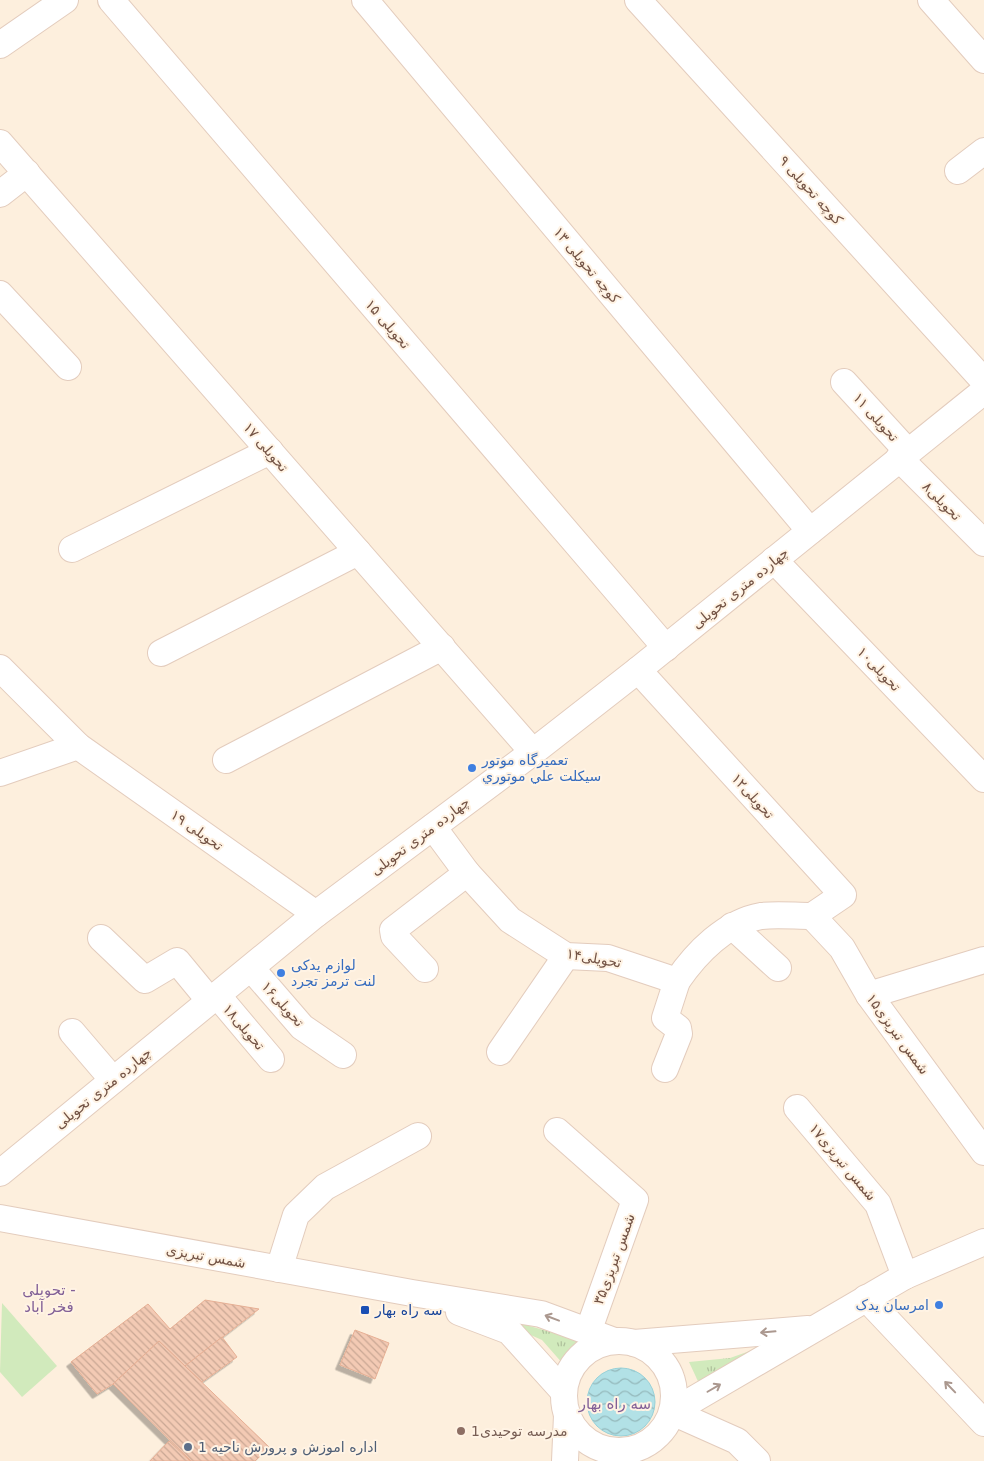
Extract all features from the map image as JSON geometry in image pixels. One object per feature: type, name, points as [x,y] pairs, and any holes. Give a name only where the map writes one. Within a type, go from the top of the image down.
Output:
[{"type":"street","points":[[0,45],[65,0]]},
{"type":"street","name":"تحویلی ۱۵","points":[[111,0],[666,648]]},
{"type":"street","name":"کوچه تحویلی ۱۳","points":[[364,0],[810,531]]},
{"type":"street","name":"کوچه تحویلی ۹","points":[[638,0],[984,381]]},
{"type":"street","points":[[931,0],[984,60]]},
{"type":"street","name":"تحویلی ۱۷","points":[[0,143],[533,752]]},
{"type":"street","points":[[958,171],[984,151]]},
{"type":"street","points":[[0,194],[27,173]]},
{"type":"street","points":[[0,294],[68,367]]},
{"type":"street","name":"۱۱ تحویلی","points":[[844,382],[903,455]]},
{"type":"street","name":"چهارده متری تحویلی","points":[[0,1173],[316,914],[533,752],[638,670],[984,391]]},
{"type":"street","points":[[72,549],[270,451]]},
{"type":"street","name":"تحویلی۸","points":[[903,455],[984,543]]},
{"type":"street","points":[[160,653],[358,552]]},
{"type":"street","name":"تحویلی۱۰","points":[[774,560],[984,779]]},
{"type":"street","points":[[226,760],[442,648]]},
{"type":"street","name":"تحویلی ۱۹","points":[[0,668],[78,746],[316,914]]},
{"type":"street","name":"تحویلی۱۲","points":[[638,670],[843,895],[812,916]]},
{"type":"street","points":[[0,773],[78,746]]},
{"type":"street","name":"تحویلی۱۴","points":[[432,826],[467,873],[510,920],[566,956],[608,958],[677,981]]},
{"type":"street","points":[[425,969],[394,936],[393,930],[467,873]]},
{"type":"street","points":[[665,1069],[679,1034],[678,1028],[665,1018],[677,981],[693,957],[732,926],[760,916],[812,916]]},
{"type":"street","name":"شمس تبریزی۱۵","points":[[812,916],[842,948],[869,995],[984,1152]]},
{"type":"street","points":[[732,926],[778,968]]},
{"type":"street","name":"تحویلی۱۸","points":[[101,938],[145,980],[177,962],[271,1059]]},
{"type":"street","points":[[500,1052],[566,956]]},
{"type":"street","points":[[869,995],[984,960]]},
{"type":"street","name":"تحویلی۱۶","points":[[251,968],[302,1027],[343,1055]]},
{"type":"street","points":[[72,1032],[113,1080]]},
{"type":"street","name":"شمس تبریزی۱۷","points":[[797,1108],[878,1204],[905,1276]]},
{"type":"street","name":"۳۵شمس تبریزی","points":[[557,1131],[636,1200],[588,1332]]},
{"type":"street","points":[[279,1268],[296,1215],[319,1193],[418,1136]]},
{"type":"street","name":"شمس تبریزی","points":[[0,1218],[412,1293],[541,1314],[588,1332],[624,1342]]},
{"type":"street","points":[[672,1412],[905,1276],[984,1242]]},
{"type":"street","name":"شمس تبریزی","points":[[412,1293],[509,1331],[565,1404]]},
{"type":"street","points":[[866,1298],[984,1423]]},
{"type":"street","points":[[565,1461],[567,1377],[575,1364],[586,1353],[599,1345],[816,1328]]},
{"type":"street","points":[[565,1404],[575,1430],[588,1442],[603,1449],[632,1455],[665,1428],[672,1412],[675,1395],[672,1378],[663,1363],[650,1351],[624,1342]]},
{"type":"street","points":[[672,1412],[734,1451],[757,1461]]},
{"type":"green space","points":[[2,1303],[57,1366],[22,1397],[0,1372]]},
{"type":"green space","points":[[479,1312],[583,1341],[571,1373],[542,1340]]},
{"type":"green space","points":[[790,1337],[703,1392],[689,1362],[730,1358]]},
{"type":"water","points":[[628,1368],[640,1374],[649,1383],[655,1395],[653,1415],[645,1426],[628,1436],[614,1436],[597,1426],[589,1415],[587,1395],[597,1378],[608,1370]]},
{"type":"building","points":[[205,1300],[259,1309],[185,1366],[159,1341],[113,1384],[97,1394],[71,1362],[148,1304],[170,1329]]},
{"type":"building","points":[[355,1330],[389,1343],[375,1379],[340,1365]]},
{"type":"building","points":[[222,1337],[237,1357],[202,1382],[185,1366]]},
{"type":"building","points":[[159,1341],[269,1447],[255,1461],[191,1461],[113,1384]]},
{"type":"building","points":[[169,1441],[190,1461],[150,1461]]},
{"type":"place","name":"تعميرگاه موتور سيكلت علي موتوري","points":[[472,768]]},
{"type":"place","name":"لوازم یدکی لنت ترمز تجرد","points":[[281,973]]},
{"type":"place","name":"امرسان یدک","points":[[939,1305]]},
{"type":"place","name":"سه راه بهار","points":[[365,1310]]},
{"type":"place","name":"مدرسه توحیدی1","points":[[461,1431]]},
{"type":"place","name":"اداره اموزش و پرورش ناحیه 1","points":[[188,1447]]},
{"type":"district","name":"تحویلی - فخر آباد","points":[[49,1298]]},
{"type":"district","name":"سه راه بهار","points":[[615,1404]]}]
